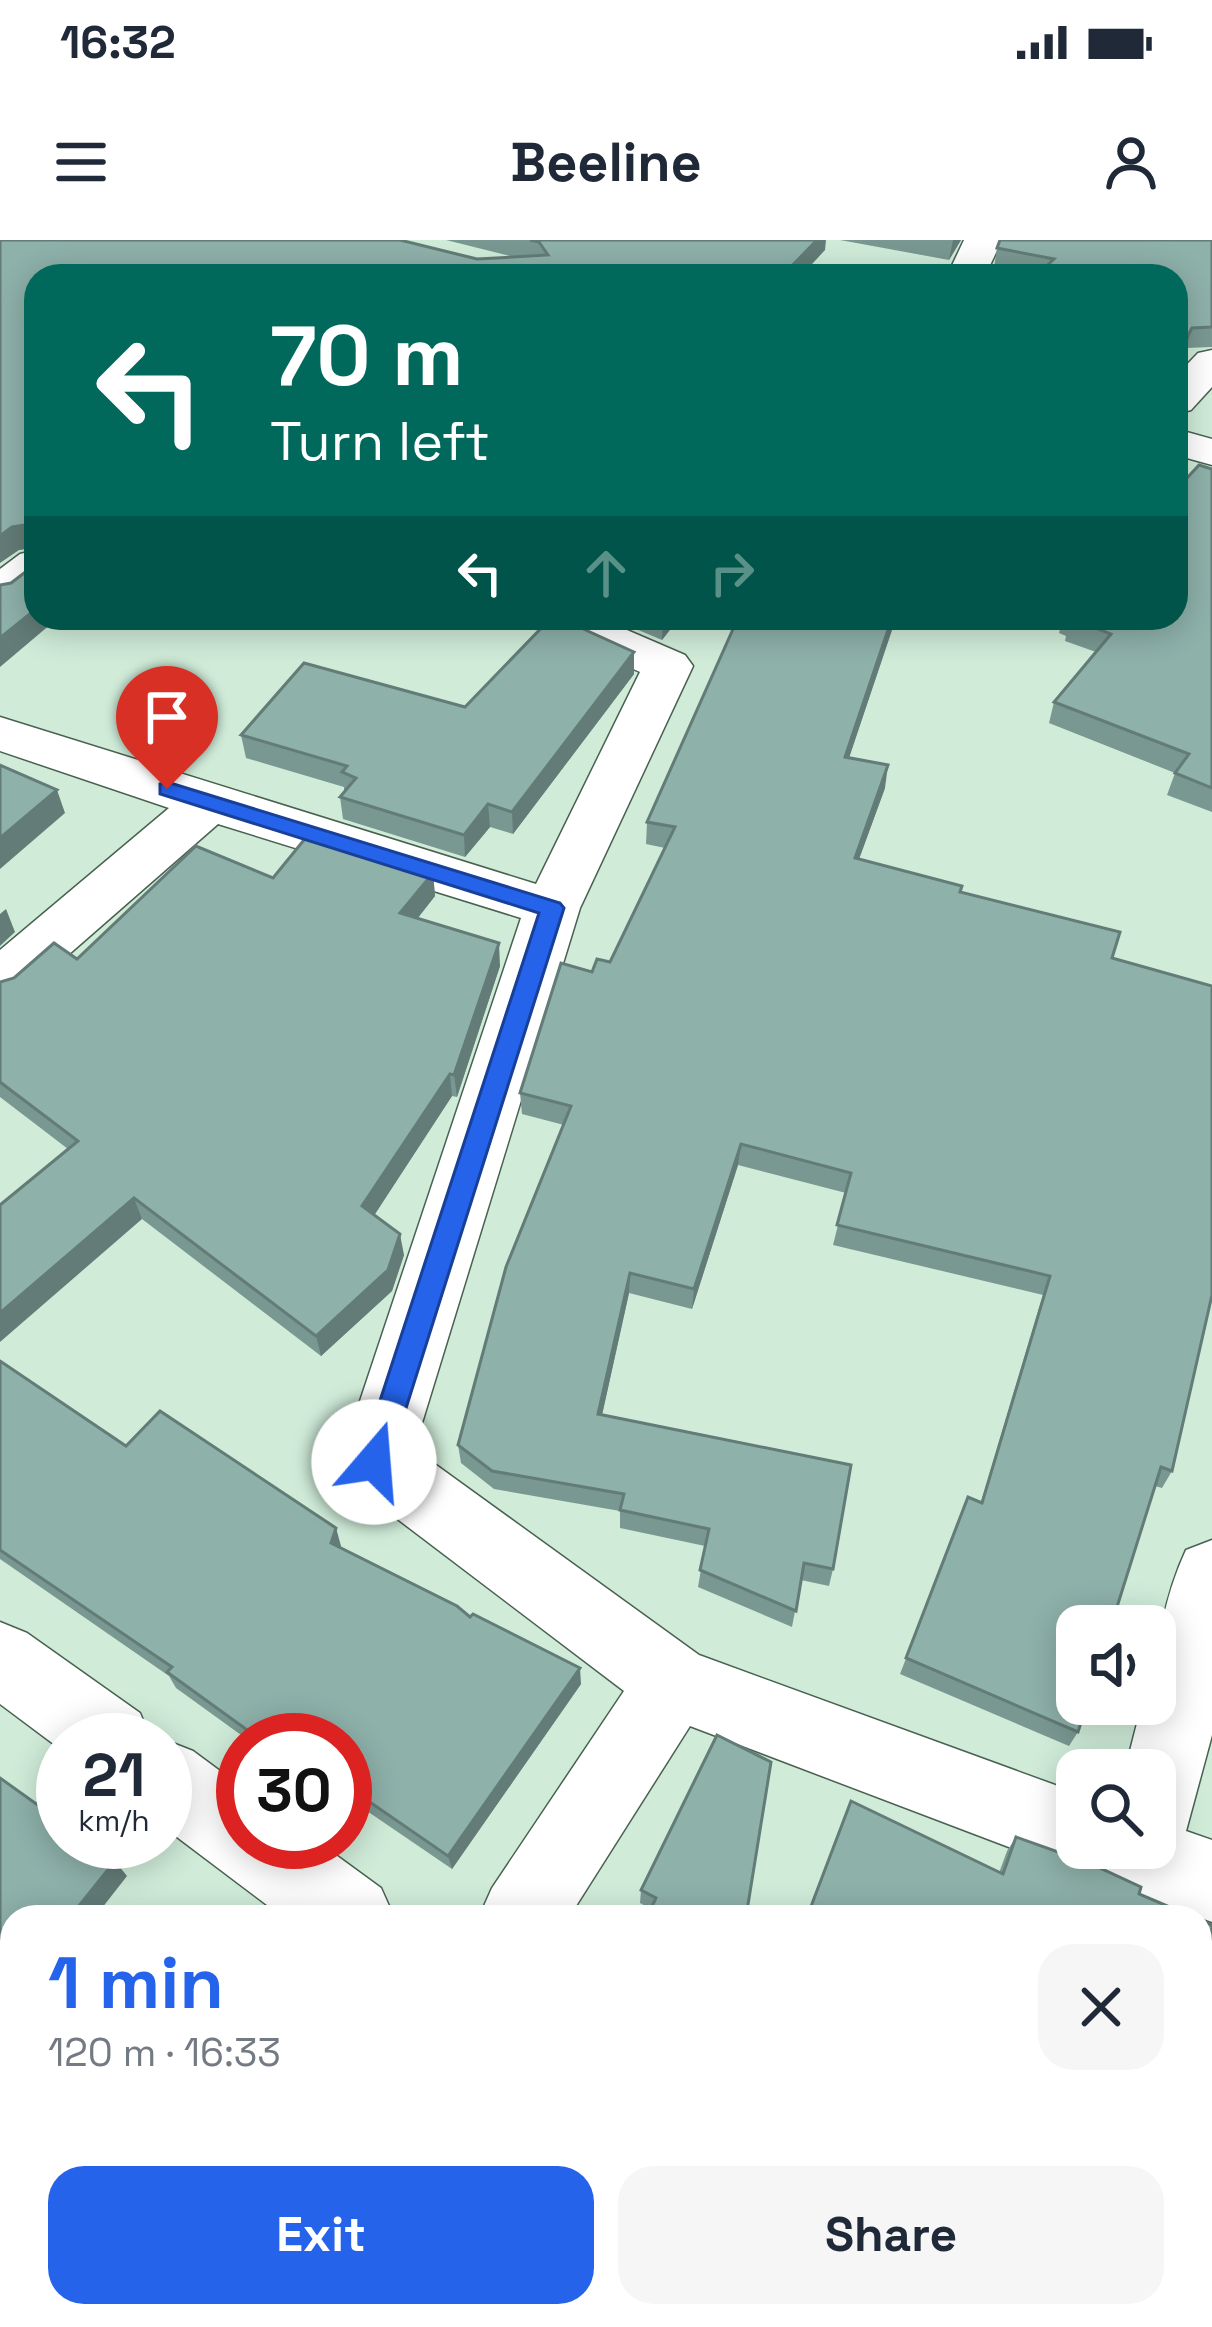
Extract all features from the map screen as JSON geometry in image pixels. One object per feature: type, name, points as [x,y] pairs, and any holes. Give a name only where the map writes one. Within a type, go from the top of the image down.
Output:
[{"type":"street","points":[[1188,388],[1212,362]]},
{"type":"street","points":[[586,630],[668,666],[552,908],[374,1462],[674,1683],[1056,1816]]},
{"type":"street","points":[[0,733],[552,908]]},
{"type":"street","points":[[0,982],[209,803]]},
{"type":"street","points":[[1167,1749],[1212,1574]]},
{"type":"street","points":[[0,1658],[75,1713]]},
{"type":"street","points":[[529,1905],[674,1683]]},
{"type":"street","points":[[287,1869],[336,1905]]},
{"type":"building","points":[[0,240],[400,240],[477,259],[548,255],[539,242],[530,240],[817,240],[794,264],[24,264],[24,525],[0,536]]},
{"type":"building","points":[[1000,240],[1212,240],[1212,327],[1192,328],[1188,335],[1188,264],[1049,264],[1054,259],[997,248]]},
{"type":"building","points":[[1199,465],[1212,469],[1212,788],[1175,773],[1189,754],[1054,702],[1111,634],[1101,630],[1188,630],[1188,477]]},
{"type":"building","points":[[24,573],[24,619],[0,638],[0,585]]},
{"type":"building","points":[[539,630],[585,630],[634,652],[512,812],[488,804],[464,835],[340,797],[356,778],[342,772],[347,766],[241,735],[304,663],[465,707]]},
{"type":"building","points":[[733,630],[888,630],[845,757],[888,765],[855,858],[962,886],[960,892],[1120,932],[1112,958],[1212,986],[1212,1295],[1172,1471],[1161,1467],[1118,1605],[1056,1605],[1056,1723],[906,1658],[968,1497],[982,1503],[1050,1276],[837,1225],[851,1173],[741,1144],[694,1289],[630,1273],[598,1414],[851,1465],[833,1569],[804,1563],[796,1611],[700,1570],[709,1529],[620,1510],[624,1494],[492,1471],[458,1445],[506,1267],[571,1106],[520,1093],[561,963],[592,972],[597,959],[610,962],[675,827],[647,822]]},
{"type":"building","points":[[0,765],[57,790],[0,838]]},
{"type":"building","points":[[308,835],[433,873],[400,913],[499,943],[454,1075],[450,1074],[362,1206],[400,1234],[388,1270],[316,1336],[134,1198],[0,1313],[0,1205],[78,1141],[0,1082],[0,982],[14,978],[54,943],[77,959],[196,846],[273,878]]},
{"type":"building","points":[[0,1361],[126,1446],[160,1411],[336,1528],[331,1543],[457,1606],[470,1617],[473,1614],[580,1668],[448,1856],[372,1804],[372,1713],[224,1713],[167,1672],[172,1667],[0,1550]]},
{"type":"building","points":[[717,1735],[771,1762],[748,1905],[653,1905],[656,1898],[641,1890]]},
{"type":"building","points":[[0,1778],[36,1804],[36,1869],[109,1869],[80,1905],[0,1905]]},
{"type":"building","points":[[851,1801],[1003,1874],[1016,1837],[1056,1851],[1056,1869],[1102,1869],[1141,1887],[1139,1894],[1165,1905],[812,1905]]},
{"type":"route","points":[[167,789],[552,908],[374,1462]]}]
